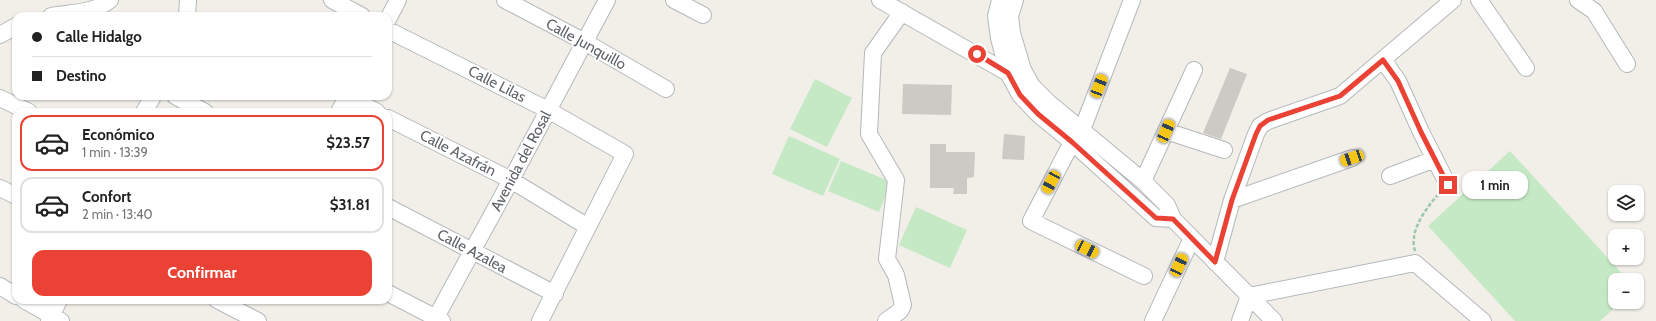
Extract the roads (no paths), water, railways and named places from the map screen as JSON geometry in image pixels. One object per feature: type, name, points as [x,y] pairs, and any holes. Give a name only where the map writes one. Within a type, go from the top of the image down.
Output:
[{"type":"street","points":[[85,12],[103,6],[110,0]]},
{"type":"street","points":[[187,12],[188,0]]},
{"type":"street","points":[[332,0],[354,12]]},
{"type":"street","points":[[392,12],[398,0]]},
{"type":"street","name":"Calle Junquillo","points":[[505,0],[585,42],[666,89]]},
{"type":"street","name":"Avenida del Rosal","points":[[437,320],[472,250],[607,0]]},
{"type":"street","points":[[674,0],[703,15]]},
{"type":"street","points":[[880,0],[1008,73]]},
{"type":"street","points":[[1000,0],[996,16],[999,38],[1008,73],[1020,95],[1038,114],[1072,142],[1156,218],[1173,219]]},
{"type":"street","points":[[1015,0],[1010,16],[1012,34],[1023,70],[1032,86],[1049,103],[1143,181],[1167,205],[1173,219],[1274,321]]},
{"type":"street","points":[[1132,0],[1082,130],[1072,142],[1031,221],[1144,276]]},
{"type":"street","points":[[1215,262],[1232,200],[1260,126],[1268,120],[1340,96],[1453,0]]},
{"type":"street","points":[[1479,0],[1526,68]]},
{"type":"street","points":[[1578,0],[1594,11],[1627,64]]},
{"type":"street","points":[[886,321],[900,311],[903,305],[896,275],[887,259],[896,180],[869,134],[873,53],[902,12]]},
{"type":"street","points":[[0,24],[12,23]]},
{"type":"street","points":[[0,35],[12,28]]},
{"type":"street","name":"Calle Lilas","points":[[392,32],[548,110],[625,154],[588,227]]},
{"type":"street","points":[[1383,60],[1398,81],[1448,185]]},
{"type":"street","points":[[1143,181],[1194,70]]},
{"type":"street","points":[[0,98],[21,108]]},
{"type":"street","points":[[182,100],[198,108]]},
{"type":"street","points":[[354,100],[370,108]]},
{"type":"street","name":"Calle Azafrán","points":[[392,120],[511,180],[588,227]]},
{"type":"street","points":[[1166,131],[1224,150]]},
{"type":"street","points":[[1232,200],[1352,158]]},
{"type":"street","points":[[1390,176],[1435,159]]},
{"type":"street","points":[[0,188],[12,194]]},
{"type":"street","name":"Calle Azalea","points":[[392,209],[555,294]]},
{"type":"street","points":[[540,321],[588,227]]},
{"type":"street","points":[[1153,321],[1192,238]]},
{"type":"street","points":[[1249,296],[1415,263],[1483,321]]},
{"type":"street","points":[[0,286],[12,294]]},
{"type":"street","points":[[392,296],[437,320]]},
{"type":"street","points":[[1240,321],[1249,296]]},
{"type":"street","points":[[30,304],[54,319],[58,304]]},
{"type":"street","points":[[236,304],[258,321]]}]
